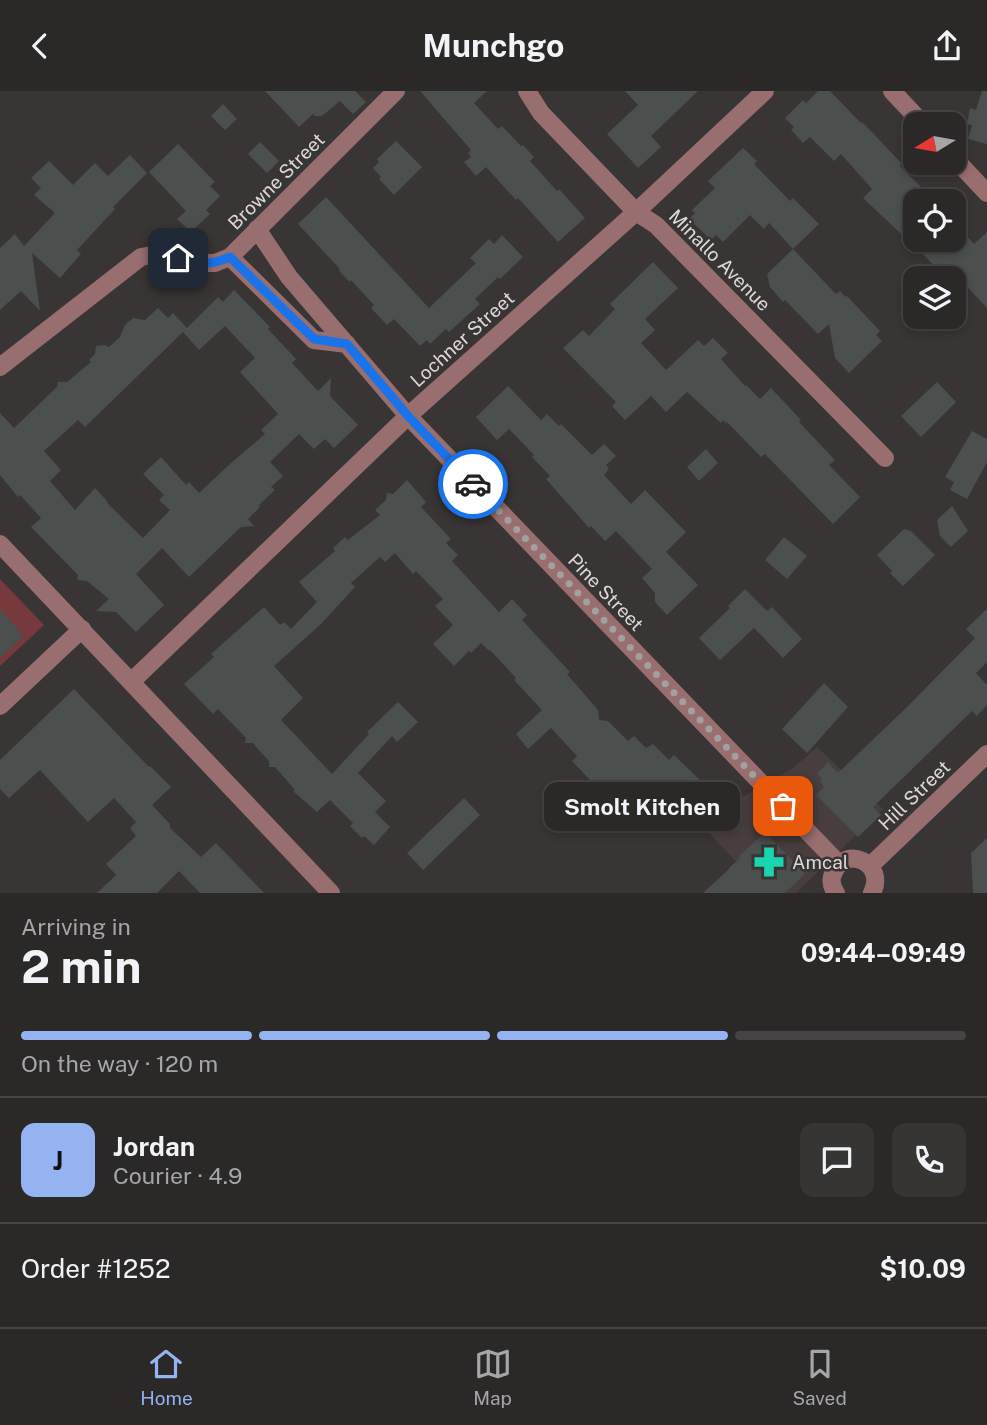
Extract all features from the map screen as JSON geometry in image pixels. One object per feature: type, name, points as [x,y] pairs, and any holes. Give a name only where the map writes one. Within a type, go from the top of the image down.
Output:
[{"type":"street","name":"Browne Street","points":[[0,367],[141,257],[163,253],[192,263],[215,263],[230,257],[396,91]]},
{"type":"street","name":"Minallo Avenue","points":[[527,91],[541,113],[636,212],[656,225],[886,458]]},
{"type":"street","name":"Lochner Street","points":[[131,681],[408,416],[636,212],[765,91]]},
{"type":"street","points":[[892,91],[912,112]]},
{"type":"street","points":[[966,171],[987,193]]},
{"type":"street","name":"Pine Street","points":[[257,229],[289,277],[408,416],[839,864]]},
{"type":"street","points":[[230,257],[314,339],[347,344]]},
{"type":"street","points":[[0,544],[331,893]]},
{"type":"street","points":[[0,706],[82,629]]},
{"type":"street","name":"Hill Street","points":[[870,866],[987,754]]},
{"type":"street","points":[[835,893],[831,882],[835,869],[845,860],[858,859],[870,866],[875,876],[872,893]]},
{"type":"shaded area","points":[[0,579],[44,625],[0,666]]},
{"type":"shaded area","points":[[817,747],[883,809],[796,893],[766,893],[707,831],[737,800],[792,769]]},
{"type":"building","points":[[265,91],[355,91],[366,102],[353,114],[340,101],[322,116],[313,114],[299,127]]},
{"type":"building","points":[[420,91],[487,91],[474,103],[498,129],[502,126],[523,145],[534,157],[530,161],[585,218],[558,242],[486,167],[476,176],[464,162],[471,157],[468,153],[471,150]]},
{"type":"building","points":[[625,91],[698,91],[651,136],[661,147],[638,168],[607,134],[638,105]]},
{"type":"building","points":[[818,91],[830,91],[902,164],[900,166],[903,175],[909,175],[923,189],[903,189],[903,236],[863,198],[872,189],[841,154],[834,161],[810,137],[803,143],[791,130],[794,127],[785,118],[803,100],[806,103]]},
{"type":"building","points":[[982,91],[987,91],[987,144],[968,139],[972,125],[967,124],[970,108],[976,110]]},
{"type":"building","points":[[223,104],[237,119],[225,130],[211,116]]},
{"type":"building","points":[[396,141],[422,167],[394,195],[373,168],[379,162],[377,159]]},
{"type":"building","points":[[260,142],[279,161],[267,173],[248,154]]},
{"type":"building","points":[[178,144],[215,182],[210,186],[220,196],[206,210],[210,214],[191,232],[177,219],[186,211],[149,172]]},
{"type":"building","points":[[743,148],[757,161],[754,164],[790,201],[793,198],[819,224],[793,249],[769,223],[764,229],[750,215],[723,242],[716,235],[711,240],[689,219],[695,213],[692,210],[715,188],[708,181]]},
{"type":"building","points":[[130,155],[147,173],[113,207],[115,209],[77,250],[81,254],[60,278],[32,253],[40,311],[21,291],[0,310],[0,248],[15,234],[24,246],[55,213],[34,195],[41,188],[31,178],[49,161],[73,185],[95,163],[108,176]]},
{"type":"building","points":[[326,197],[429,308],[476,263],[470,258],[489,239],[494,244],[502,235],[523,257],[475,299],[480,304],[449,332],[446,329],[430,344],[427,340],[420,346],[394,319],[387,325],[371,308],[374,305],[340,272],[298,224]]},
{"type":"building","points":[[987,232],[987,308],[966,286],[966,266],[934,266],[921,252],[966,252],[966,236],[974,244]]},
{"type":"building","points":[[793,249],[836,294],[840,291],[845,297],[846,295],[880,331],[876,335],[882,341],[849,373],[835,358],[829,324],[818,334],[770,287],[767,274]]},
{"type":"building","points":[[653,262],[678,288],[645,319],[655,330],[641,343],[666,370],[698,340],[704,346],[713,338],[728,353],[721,359],[760,399],[771,388],[835,460],[829,465],[860,497],[833,524],[765,454],[761,457],[727,422],[726,424],[723,420],[721,423],[687,392],[666,412],[651,396],[625,420],[612,406],[616,402],[563,348],[583,330],[589,336],[615,309],[610,304]]},
{"type":"building","points":[[234,290],[270,327],[268,329],[296,359],[292,363],[318,391],[331,378],[330,396],[358,425],[334,448],[325,439],[314,449],[299,434],[270,462],[283,476],[271,487],[275,490],[248,519],[254,526],[241,527],[189,577],[162,548],[136,574],[164,605],[136,632],[116,612],[96,611],[109,599],[87,581],[77,580],[78,575],[31,527],[41,518],[20,495],[18,497],[0,475],[0,413],[14,428],[57,387],[58,382],[67,382],[91,362],[89,360],[95,354],[96,346],[109,347],[120,337],[125,325],[133,318],[145,320],[158,308],[168,318],[173,313],[187,328],[218,297],[223,302]],"holes":[[[225,326],[255,358],[240,372],[278,414],[261,430],[265,434],[199,493],[189,482],[186,485],[161,457],[143,474],[164,495],[159,500],[170,510],[143,538],[95,488],[75,510],[50,481],[61,470],[44,451],[78,420],[85,427],[183,332],[199,350]]]},
{"type":"building","points":[[937,382],[956,402],[921,437],[901,416]]},
{"type":"building","points":[[508,386],[541,420],[547,414],[592,455],[604,444],[616,456],[606,465],[609,469],[604,475],[631,504],[645,490],[686,532],[666,552],[698,585],[667,615],[655,602],[655,593],[642,578],[652,569],[616,531],[605,541],[591,526],[589,528],[546,479],[550,476],[532,457],[534,455],[509,429],[497,440],[476,417]]},
{"type":"building","points":[[972,431],[987,439],[987,462],[967,499],[950,490],[954,482],[945,477]]},
{"type":"building","points":[[706,449],[718,463],[699,481],[687,467]]},
{"type":"building","points":[[407,480],[426,502],[421,507],[451,539],[446,543],[458,555],[452,561],[499,612],[512,599],[527,615],[522,620],[570,672],[567,674],[598,710],[599,720],[608,721],[628,741],[634,736],[646,748],[653,744],[669,760],[674,755],[730,809],[708,829],[704,825],[701,828],[696,823],[694,825],[685,815],[675,825],[663,812],[650,806],[643,807],[636,799],[606,827],[590,810],[606,797],[572,761],[577,756],[551,728],[528,749],[516,734],[542,710],[490,650],[481,643],[454,666],[433,644],[453,625],[435,606],[443,599],[416,571],[413,574],[395,553],[385,562],[380,557],[351,583],[355,587],[320,625],[274,666],[303,698],[281,720],[332,774],[369,734],[367,732],[398,702],[418,722],[397,742],[392,736],[358,773],[386,801],[375,812],[390,827],[374,845],[350,826],[353,823],[330,800],[317,812],[293,791],[295,790],[275,767],[269,767],[269,761],[253,743],[245,743],[246,738],[218,709],[213,714],[184,684],[214,657],[211,654],[264,607],[280,625],[284,622],[291,629],[317,602],[299,582],[335,551],[333,548],[345,537],[348,540],[380,515],[375,510],[386,500],[387,493],[393,494]]},
{"type":"building","points":[[952,506],[968,531],[951,547],[940,536],[937,520]]},
{"type":"building","points":[[904,529],[911,531],[935,555],[903,586],[877,555]]},
{"type":"building","points":[[784,537],[807,556],[787,579],[765,560]]},
{"type":"building","points":[[745,589],[767,611],[772,607],[802,639],[783,658],[754,628],[720,660],[699,638]]},
{"type":"building","points":[[0,609],[24,636],[0,658]]},
{"type":"building","points":[[987,609],[987,662],[976,673],[987,685],[987,705],[977,716],[972,711],[873,807],[881,815],[858,837],[816,795],[824,787],[817,774],[828,762],[838,773],[907,707],[975,638],[966,629]]},
{"type":"building","points":[[824,683],[848,707],[807,753],[782,729]]},
{"type":"building","points":[[74,689],[171,787],[152,805],[170,824],[170,828],[201,857],[216,843],[264,893],[200,893],[179,871],[157,893],[97,893],[116,875],[106,864],[136,836],[130,828],[136,822],[114,798],[88,822],[40,770],[9,798],[0,789],[0,760]]},
{"type":"building","points":[[464,798],[480,815],[423,870],[407,853]]},
{"type":"building","name":"Amcal","points":[[765,832],[805,874],[785,893],[703,893],[740,858],[739,856]]},
{"type":"building","points":[[987,838],[987,893],[973,893],[971,853]]},
{"type":"way so far","points":[[473,484],[783,806]]},
{"type":"place","name":"Smolt Kitchen","points":[[783,806]]},
{"type":"place","name":"Amcal","points":[[769,862]]},
{"type":"route","points":[[178,258],[192,263],[215,263],[230,257],[314,339],[347,344],[408,416],[473,484]]}]
